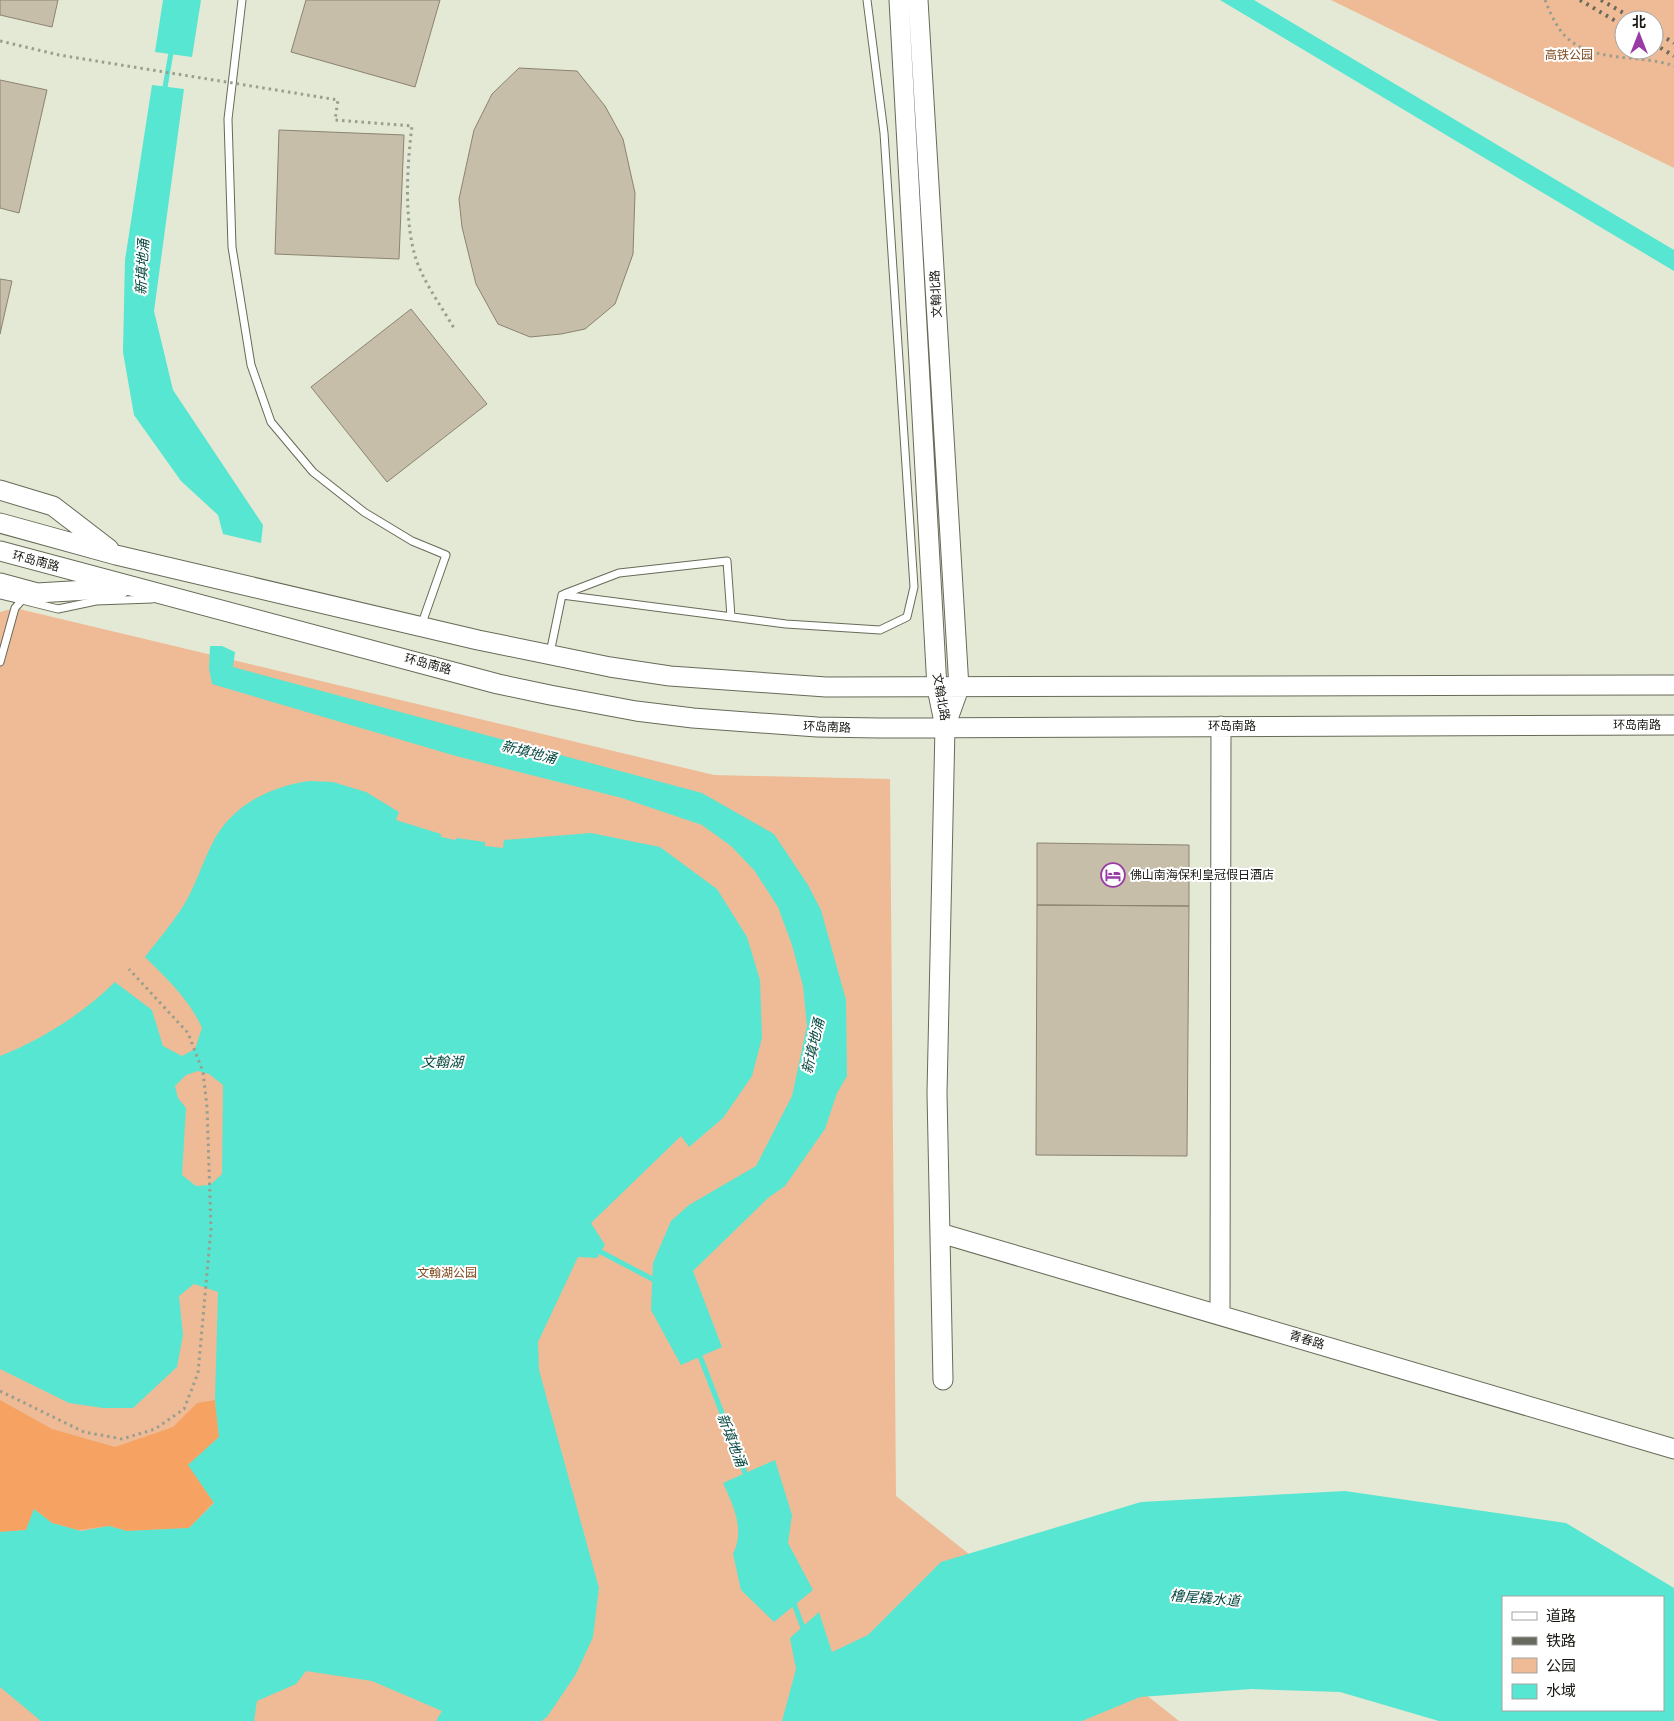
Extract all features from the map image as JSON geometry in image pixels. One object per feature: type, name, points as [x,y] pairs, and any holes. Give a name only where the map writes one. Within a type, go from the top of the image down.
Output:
[{"type":"main road","name":"文翰北路","points":[[899,0],[937,688],[945,727]]},
{"type":"main road","name":"文翰北路","points":[[918,0],[959,688],[945,727]]},
{"type":"main road","points":[[0,490],[53,506],[116,555]]},
{"type":"main road","points":[[0,522],[116,555],[549,656],[670,676],[730,682],[826,687],[937,688],[1674,685]]},
{"type":"main road","name":"环岛南路","points":[[0,551],[182,598],[498,684],[636,711],[817,727],[1674,725]]},
{"type":"main road","points":[[0,583],[37,593],[137,587]]},
{"type":"main road","points":[[1220,1314],[1221,726]]},
{"type":"main road","points":[[943,1380],[937,1093],[945,727]]},
{"type":"main road","name":"青春路","points":[[940,1233],[1674,1449]]},
{"type":"lane","points":[[242,0],[228,119],[232,247],[251,365],[271,422],[313,472],[364,512],[412,541],[446,556],[421,626]]},
{"type":"lane","points":[[562,595],[786,624],[880,630],[907,616],[914,587],[884,133],[867,0]]},
{"type":"lane","points":[[562,595],[619,572],[727,561],[732,617]]},
{"type":"lane","points":[[0,595],[58,609],[96,601],[182,598]]},
{"type":"lane","points":[[549,656],[562,595]]},
{"type":"lane","points":[[0,662],[15,608],[22,600]]},
{"type":"path","points":[[1544,0],[1562,32],[1575,43],[1598,53],[1647,59],[1674,66]]},
{"type":"path","points":[[0,41],[59,55],[338,100],[335,120],[412,126],[407,167],[407,200],[415,256],[431,289],[455,330]]},
{"type":"path","points":[[0,1391],[84,1432],[122,1439],[154,1429],[184,1409],[198,1374],[206,1300],[210,1229],[207,1107],[203,1072],[188,1032],[129,969]]},
{"type":"green space","name":"高铁公园","points":[[1331,0],[1674,0],[1674,168]]},
{"type":"green space","name":"文翰湖公园","points":[[15,608],[714,775],[890,779],[896,1496],[1179,1721],[0,1721],[0,612]]},
{"type":"shaded area","points":[[0,1400],[52,1429],[115,1447],[173,1427],[197,1403],[215,1400],[219,1437],[188,1465],[214,1502],[189,1528],[127,1531],[109,1526],[78,1530],[52,1523],[34,1509],[26,1530],[0,1532]]},
{"type":"water","points":[[163,0],[201,0],[192,57],[155,52]]},
{"type":"water","points":[[1220,0],[1254,0],[1674,250],[1674,271]]},
{"type":"water","points":[[152,85],[184,89],[154,311],[173,390],[263,525],[261,543],[223,534],[218,515],[181,481],[134,415],[123,352],[125,260]]},
{"type":"water","points":[[210,646],[222,646],[235,652],[233,667],[702,793],[774,834],[808,885],[821,910],[846,1000],[847,1076],[837,1093],[825,1129],[785,1186],[768,1198],[693,1271],[722,1347],[681,1365],[651,1310],[653,1263],[671,1221],[689,1205],[756,1166],[792,1096],[807,1026],[803,986],[792,945],[778,907],[754,870],[731,846],[702,825],[622,798],[456,756],[212,684],[209,668]]},
{"type":"water","name":"文翰湖","points":[[310,781],[333,782],[366,792],[399,812],[396,820],[441,834],[441,837],[485,842],[485,846],[503,848],[504,840],[591,833],[660,847],[717,889],[747,937],[760,980],[762,1038],[752,1076],[723,1118],[689,1147],[681,1136],[591,1223],[605,1245],[597,1258],[578,1257],[538,1342],[539,1370],[599,1588],[593,1637],[576,1674],[547,1717],[541,1721],[436,1721],[442,1711],[372,1681],[306,1671],[296,1684],[257,1701],[254,1721],[41,1721],[0,1687],[0,1532],[26,1530],[34,1509],[52,1523],[81,1531],[109,1526],[127,1531],[189,1528],[214,1503],[188,1465],[219,1437],[215,1400],[218,1292],[194,1284],[179,1296],[183,1335],[177,1367],[133,1408],[103,1408],[69,1403],[0,1369],[0,1056],[47,1034],[61,1025],[89,1005],[115,982],[152,1010],[163,1046],[182,1056],[195,1049],[202,1028],[197,1018],[177,990],[145,957],[182,908],[205,858],[221,829],[242,808],[254,800],[281,787]],"holes":[[[198,1071],[209,1074],[223,1085],[222,1174],[210,1185],[196,1186],[182,1175],[186,1108],[178,1098],[175,1086],[186,1075]]]},
{"type":"water","points":[[775,1460],[792,1515],[788,1543],[813,1590],[774,1622],[741,1590],[733,1554],[738,1536],[737,1518],[723,1483]]},
{"type":"water","name":"橹尾撬水道","points":[[1345,1491],[1566,1523],[1674,1588],[1674,1721],[1439,1721],[1340,1692],[1251,1689],[1140,1697],[1082,1721],[782,1721],[796,1669],[790,1638],[819,1612],[832,1652],[868,1635],[941,1562],[1141,1502]]},
{"type":"building","points":[[0,0],[58,0],[52,27],[0,15]]},
{"type":"building","points":[[306,0],[440,0],[415,87],[291,52]]},
{"type":"building","points":[[519,68],[577,71],[605,106],[623,139],[635,193],[633,254],[615,304],[585,329],[561,334],[530,337],[498,324],[476,284],[462,227],[459,199],[474,130],[492,94]]},
{"type":"building","points":[[0,80],[47,90],[19,213],[0,208]]},
{"type":"building","points":[[279,130],[404,135],[399,259],[275,254]]},
{"type":"building","points":[[0,279],[12,281],[0,334]]},
{"type":"building","points":[[411,309],[487,404],[387,482],[311,387]]},
{"type":"building","name":"佛山南海保利皇冠假日酒店","points":[[1037,843],[1189,845],[1189,906],[1037,905]]},
{"type":"building","points":[[1037,905],[1189,906],[1187,1156],[1036,1155]]},
{"type":"waterway","name":"新填地涌","points":[[164,93],[172,47]]},
{"type":"waterway","points":[[601,1252],[658,1282]]},
{"type":"waterway","name":"新填地涌","points":[[698,1351],[747,1478]]},
{"type":"waterway","name":"新填地涌","points":[[793,1601],[805,1633]]},
{"type":"railway","points":[[1580,0],[1614,20]]},
{"type":"railway","points":[[1601,0],[1618,10]]},
{"type":"railway","points":[[1664,37],[1674,43]]},
{"type":"railway","points":[[1664,50],[1674,56]]},
{"type":"place","name":"佛山南海保利皇冠假日酒店","points":[[1113,875]]}]
